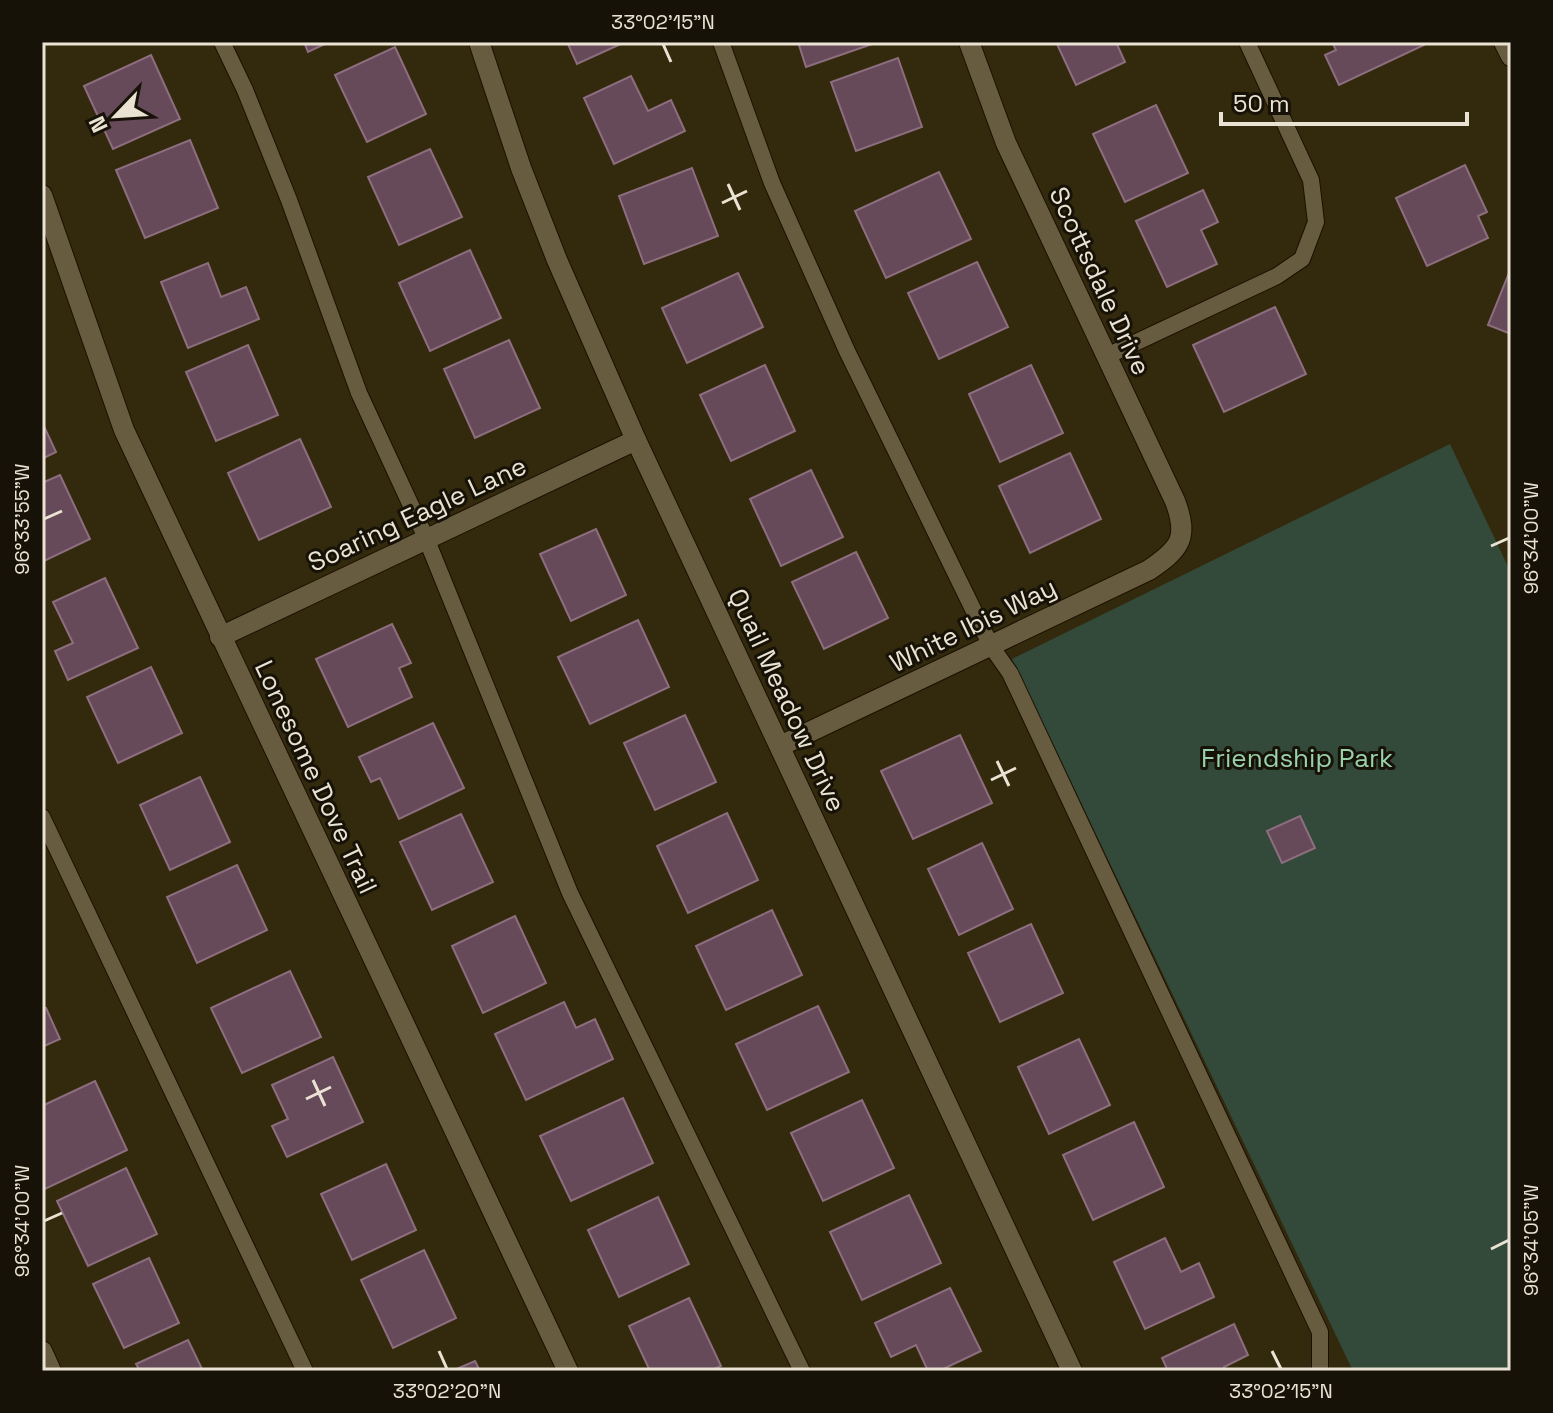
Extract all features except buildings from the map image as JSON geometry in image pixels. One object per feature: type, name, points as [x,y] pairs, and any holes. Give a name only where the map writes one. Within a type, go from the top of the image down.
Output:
[{"type":"street","name":"Quail Meadow Drive","points":[[479,42],[526,182],[636,440],[1072,1371]]},
{"type":"street","name":"Scottsdale Drive","points":[[969,42],[1006,143],[1175,501],[1183,522],[1180,542]]},
{"type":"street","points":[[1504,42],[1511,56]]},
{"type":"street","name":"Lonesome Dove Trail","points":[[42,195],[124,430],[568,1371]]},
{"type":"street","name":"Soaring Eagle Lane","points":[[220,637],[636,440]]},
{"type":"street","name":"White Ibis Way","points":[[780,746],[1149,570],[1169,557],[1180,542]]},
{"type":"street","points":[[42,1351],[51,1371]]},
{"type":"lane","points":[[222,42],[289,200],[359,393],[426,538],[570,893],[802,1371]]},
{"type":"lane","points":[[721,42],[778,197],[847,351],[991,646],[1010,673],[1320,1332],[1320,1371]]},
{"type":"lane","points":[[1107,356],[1277,276],[1302,259],[1316,222],[1311,180],[1247,42]]},
{"type":"lane","points":[[42,817],[305,1371]]},
{"type":"green space","name":"Friendship Park","points":[[1450,444],[1511,573],[1511,1371],[1353,1371],[1012,659]]}]
